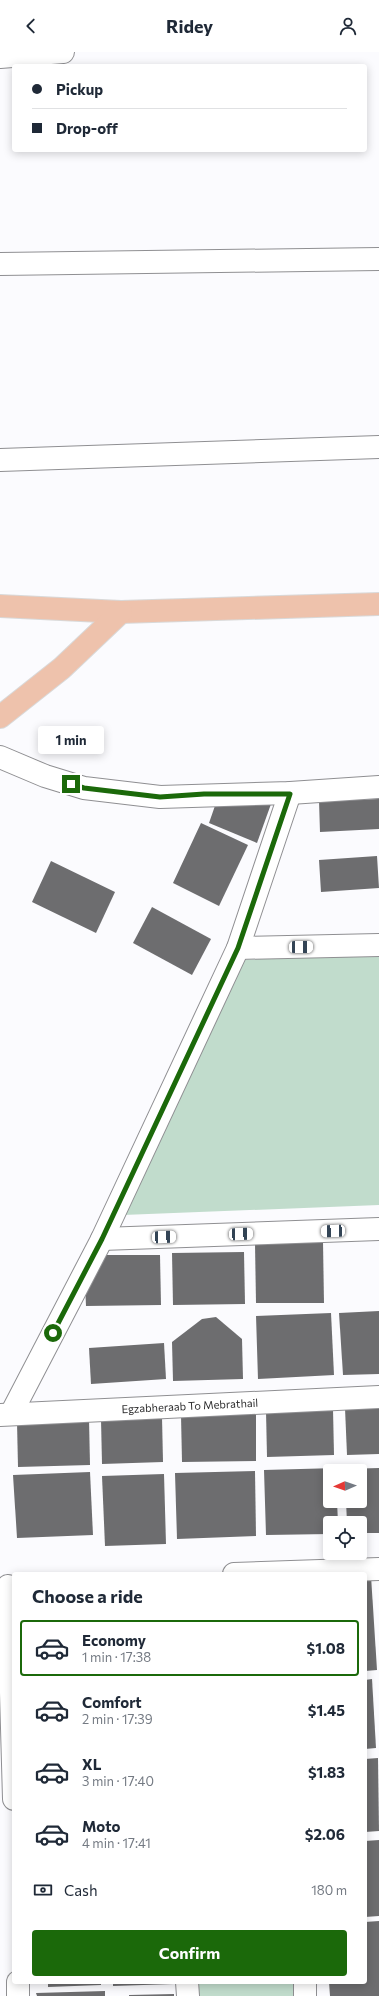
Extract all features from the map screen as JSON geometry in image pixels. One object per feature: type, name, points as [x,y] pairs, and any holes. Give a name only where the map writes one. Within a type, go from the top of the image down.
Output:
[{"type":"main road","points":[[0,606],[121,612],[379,604]]},
{"type":"main road","points":[[0,717],[62,668],[121,612]]},
{"type":"street","points":[[0,57],[63,52]]},
{"type":"street","points":[[0,264],[379,259]]},
{"type":"street","points":[[0,460],[379,447]]},
{"type":"street","points":[[0,757],[45,776],[84,788],[160,797],[204,794],[290,794],[379,787]]},
{"type":"street","points":[[5,1415],[102,1239],[238,948],[290,794]]},
{"type":"street","points":[[238,948],[379,945]]},
{"type":"street","points":[[102,1239],[379,1229]]},
{"type":"street","name":"Egzabheraab To Mebrathail","points":[[5,1415],[379,1397]]},
{"type":"street","points":[[312,1572],[379,1569]]},
{"type":"street","points":[[7,1586],[12,1724]]},
{"type":"street","points":[[18,1984],[18,1996]]},
{"type":"street","points":[[187,1984],[188,1996]]},
{"type":"street","points":[[305,1984],[306,1996]]},
{"type":"green space","points":[[379,955],[379,1205],[123,1215],[234,960]]},
{"type":"green space","points":[[186,1984],[295,1984],[295,1996],[186,1996]]},
{"type":"building","points":[[379,799],[379,829],[320,832],[319,801]]},
{"type":"building","points":[[217,800],[271,804],[257,843],[209,823]]},
{"type":"building","points":[[201,823],[248,845],[219,906],[173,883]]},
{"type":"building","points":[[377,856],[379,888],[321,892],[319,860]]},
{"type":"building","points":[[51,861],[115,892],[96,933],[32,902]]},
{"type":"building","points":[[152,907],[211,939],[192,975],[133,943]]},
{"type":"building","points":[[323,1242],[324,1303],[256,1303],[255,1244]]},
{"type":"building","points":[[244,1252],[245,1304],[173,1305],[172,1253]]},
{"type":"building","points":[[100,1255],[160,1255],[161,1305],[86,1306],[85,1283]]},
{"type":"building","points":[[379,1311],[379,1374],[343,1375],[339,1313]]},
{"type":"building","points":[[331,1313],[334,1375],[258,1379],[256,1316]]},
{"type":"building","points":[[216,1317],[242,1339],[243,1379],[173,1381],[172,1342],[202,1319]]},
{"type":"building","points":[[164,1343],[166,1379],[91,1384],[89,1348]]},
{"type":"building","points":[[379,1407],[379,1454],[347,1455],[345,1408]]},
{"type":"building","points":[[333,1409],[334,1455],[267,1457],[266,1411]]},
{"type":"building","points":[[256,1414],[256,1461],[182,1462],[181,1415]]},
{"type":"building","points":[[162,1417],[163,1462],[102,1464],[101,1419]]},
{"type":"building","points":[[89,1419],[90,1465],[18,1467],[17,1422]]},
{"type":"building","points":[[323,1468],[323,1508],[337,1508],[338,1516],[323,1516],[323,1534],[266,1535],[264,1470]]},
{"type":"building","points":[[367,1468],[379,1468],[379,1533],[367,1533],[367,1516],[347,1516],[346,1508],[367,1508]]},
{"type":"building","points":[[255,1471],[256,1536],[177,1539],[175,1473]]},
{"type":"building","points":[[90,1472],[93,1535],[17,1538],[13,1475]]},
{"type":"building","points":[[164,1474],[166,1544],[105,1546],[102,1476]]},
{"type":"building","points":[[367,1576],[371,1576],[377,1670],[367,1671]]},
{"type":"building","points":[[372,1679],[376,1748],[367,1749],[367,1680]]},
{"type":"building","points":[[378,1758],[379,1831],[367,1832],[367,1759]]},
{"type":"building","points":[[379,1840],[379,1916],[367,1917],[367,1841]]},
{"type":"building","points":[[379,1921],[379,1996],[330,1996],[329,1984],[367,1984],[367,1922]]},
{"type":"building","points":[[48,1984],[101,1984],[101,1985],[48,1987]]},
{"type":"building","points":[[113,1984],[174,1984],[113,1986]]},
{"type":"building","points":[[105,1991],[105,1996],[37,1996],[36,1993]]},
{"type":"building","points":[[174,1994],[174,1996],[129,1996],[129,1995]]},
{"type":"route","points":[[53,1333],[102,1239],[238,948],[290,794],[204,794],[160,797],[84,788],[71,784]]}]
